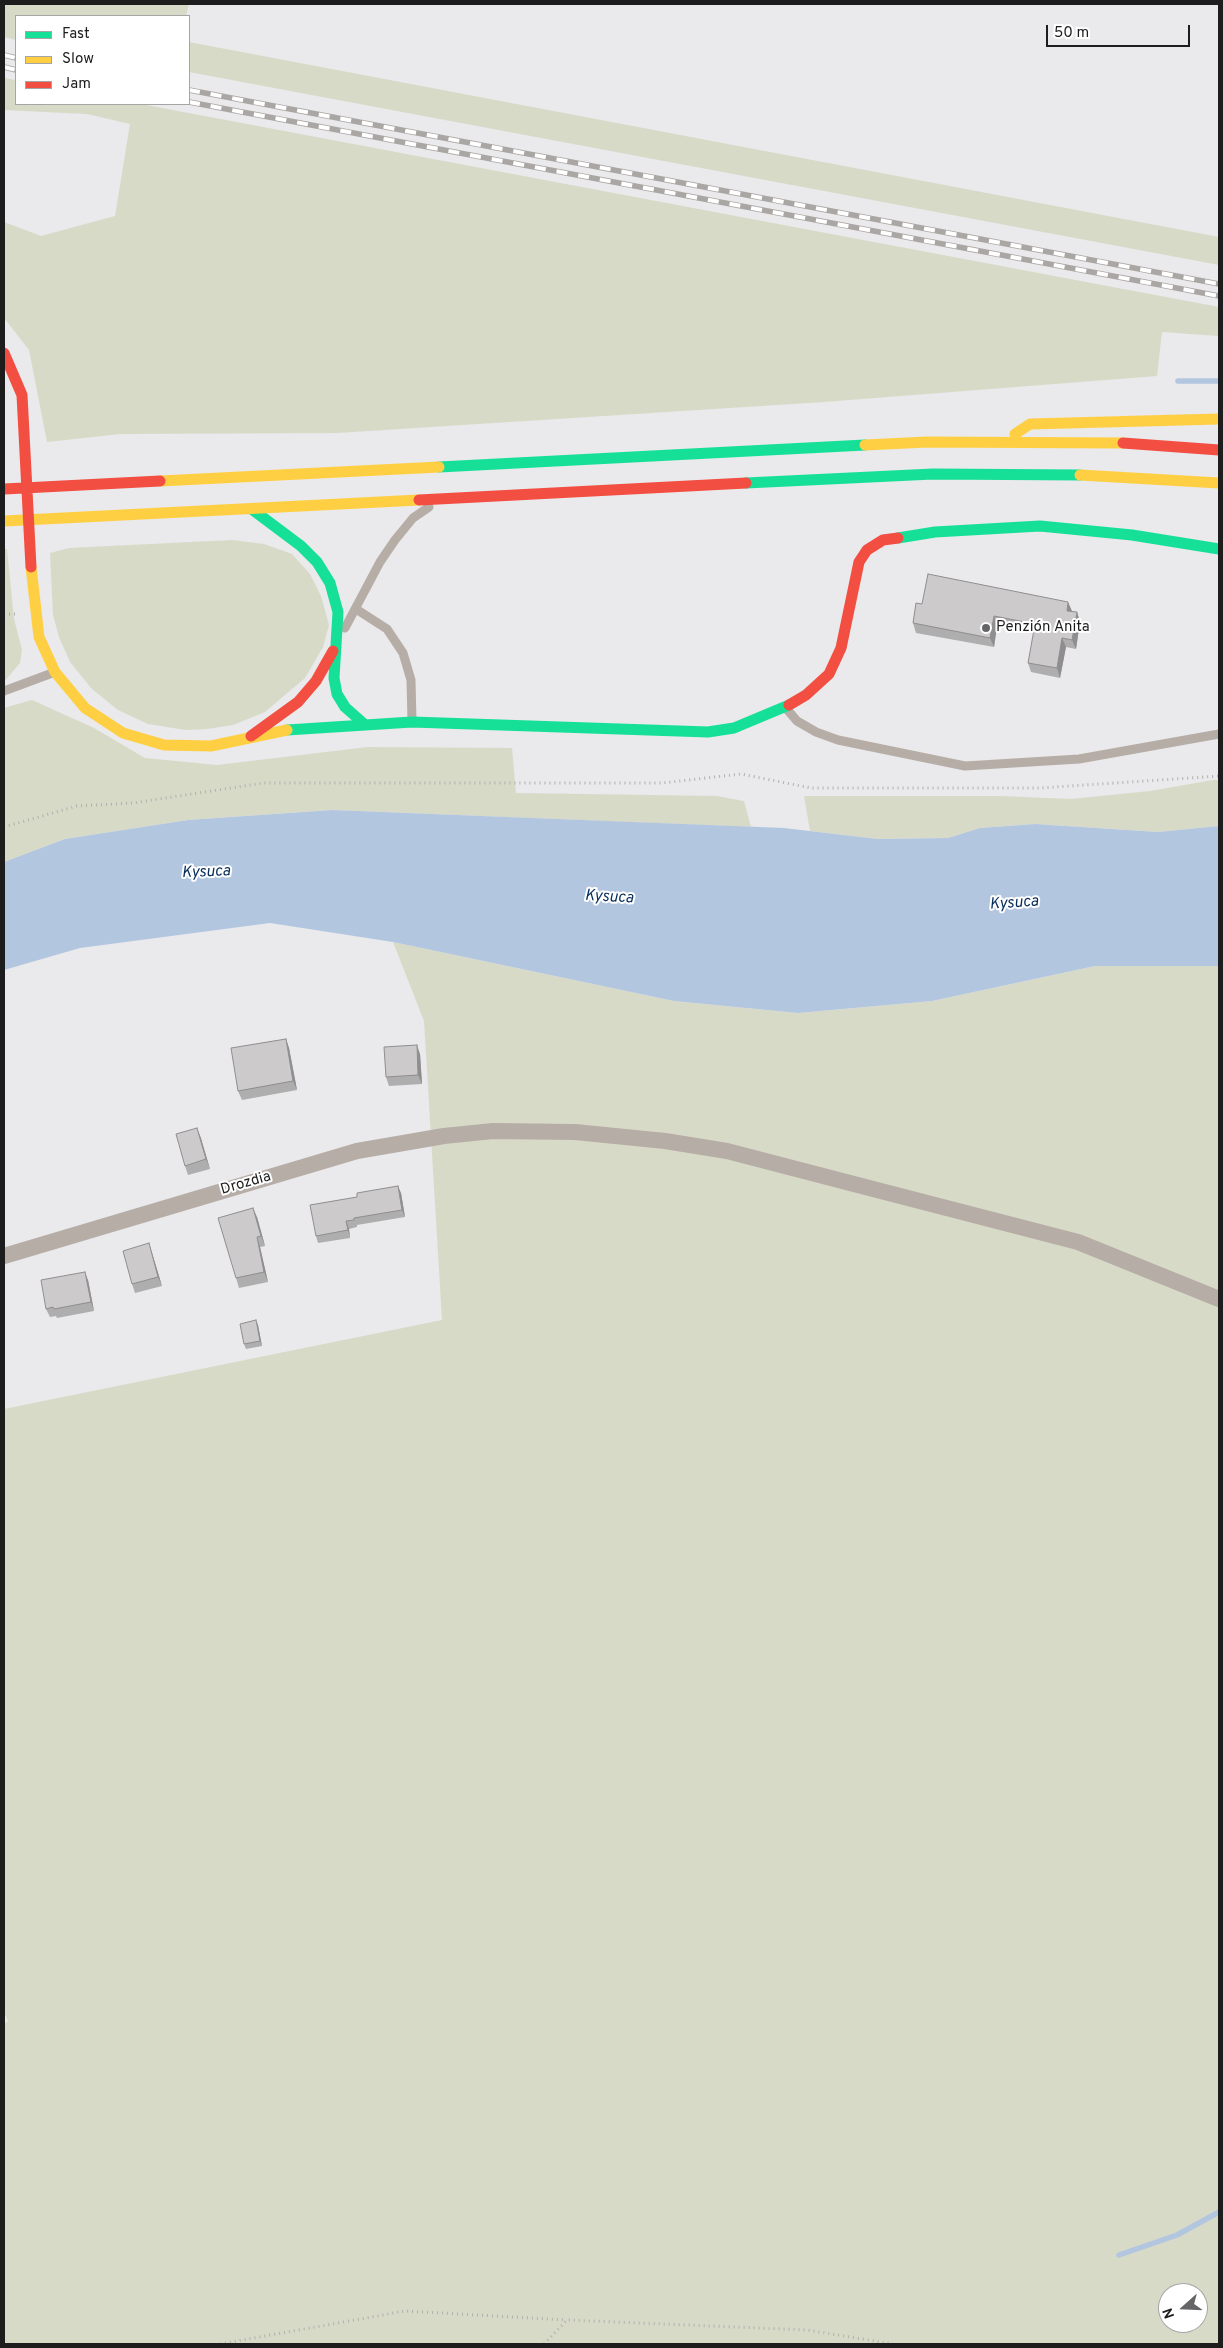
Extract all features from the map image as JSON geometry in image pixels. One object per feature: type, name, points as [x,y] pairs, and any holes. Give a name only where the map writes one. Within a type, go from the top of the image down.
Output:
[{"type":"main road","points":[[4,353],[22,395],[33,596],[39,637],[55,672],[85,708],[123,733],[164,745],[211,746],[295,728],[363,723],[412,722],[708,732],[734,728],[785,707],[806,695],[829,674],[841,648],[859,562],[867,550],[883,540],[935,532],[1040,526],[1132,535],[1219,549]]},
{"type":"main road","points":[[1004,442],[1030,424],[1219,419]]},
{"type":"main road","points":[[4,490],[752,449],[927,442],[1102,442],[1219,450]]},
{"type":"main road","points":[[4,521],[254,510],[933,474],[1106,475],[1219,483]]},
{"type":"main road","points":[[254,510],[301,546],[317,562],[330,584],[338,612],[334,648],[334,678],[337,694],[345,708],[363,723]]},
{"type":"main road","points":[[251,736],[298,702],[316,681],[334,648]]},
{"type":"street","name":"Drozdia","points":[[4,1256],[357,1151],[444,1136],[493,1131],[575,1132],[665,1141],[727,1151],[1078,1242],[1219,1299]]},
{"type":"lane","points":[[334,648],[380,562],[395,540],[413,518],[440,499]]},
{"type":"lane","points":[[356,609],[387,629],[403,653],[411,680],[412,722]]},
{"type":"lane","points":[[4,691],[55,672]]},
{"type":"lane","points":[[785,707],[797,722],[816,732],[838,740],[965,766],[1079,758],[1219,734]]},
{"type":"path","points":[[4,614],[16,614]]},
{"type":"path","points":[[4,827],[76,806],[133,803],[263,783],[662,783],[741,774],[811,788],[1040,788],[1219,776]]},
{"type":"path","points":[[220,2344],[405,2311],[807,2330],[893,2344]]},
{"type":"path","points":[[544,2344],[567,2320]]},
{"type":"green space","points":[[4,4],[189,4],[186,15],[15,15],[15,40],[4,37]]},
{"type":"green space","points":[[190,42],[1219,237],[1219,265],[190,72]]},
{"type":"green space","points":[[4,78],[15,80],[15,105],[146,105],[1219,307],[1219,336],[1162,332],[1157,376],[824,402],[337,433],[121,434],[47,442],[29,350],[4,318],[4,222],[41,236],[115,216],[130,124],[87,114],[4,110]]},
{"type":"green space","points":[[232,540],[264,544],[292,554],[310,574],[321,596],[329,625],[323,647],[305,678],[265,712],[233,725],[186,730],[148,724],[118,710],[92,689],[70,662],[59,637],[53,615],[50,553],[69,548]]},
{"type":"green space","points":[[4,549],[7,549],[14,619],[22,650],[20,663],[4,682]]},
{"type":"green space","points":[[32,700],[94,728],[145,758],[217,765],[368,747],[512,748],[516,793],[717,796],[744,801],[751,827],[332,810],[188,820],[65,839],[4,862],[4,708]]},
{"type":"green space","points":[[1219,780],[1219,826],[1158,832],[1035,824],[980,828],[948,838],[878,839],[810,831],[804,796],[1001,796],[1071,799],[1150,791]]},
{"type":"green space","points":[[393,942],[674,1001],[798,1013],[932,1001],[1095,966],[1219,966],[1219,2344],[4,2344],[4,2024],[8,2021],[4,2012],[4,1409],[442,1320],[424,1021]]},
{"type":"water","name":"Kysuca","points":[[332,810],[784,828],[878,839],[948,838],[980,828],[1035,824],[1158,832],[1219,826],[1219,966],[1095,966],[932,1001],[798,1013],[674,1001],[393,942],[270,923],[80,948],[4,970],[4,862],[65,839],[188,820]]},
{"type":"building","points":[[928,574],[1068,602],[1067,611],[1077,612],[1072,640],[1062,638],[1057,668],[1028,663],[1035,624],[994,616],[990,638],[913,623],[916,603],[922,604]]},
{"type":"building","points":[[286,1039],[293,1081],[238,1091],[231,1048]]},
{"type":"building","points":[[417,1045],[418,1075],[386,1077],[384,1047]]},
{"type":"building","points":[[197,1128],[206,1159],[185,1166],[176,1134]]},
{"type":"building","points":[[398,1186],[402,1210],[354,1218],[354,1220],[346,1221],[348,1230],[316,1236],[310,1205],[357,1197],[357,1193]]},
{"type":"building","points":[[253,1208],[261,1236],[257,1237],[264,1272],[236,1278],[218,1218]]},
{"type":"building","points":[[149,1243],[158,1277],[132,1284],[123,1251]]},
{"type":"building","points":[[85,1272],[91,1302],[46,1309],[41,1280]]},
{"type":"building","points":[[256,1320],[260,1341],[244,1344],[240,1324]]},
{"type":"waterway","points":[[1178,381],[1219,381]]},
{"type":"waterway","points":[[1119,2255],[1177,2235],[1219,2212]]},
{"type":"railway","points":[[4,55],[15,58]]},
{"type":"railway","points":[[4,67],[15,70]]},
{"type":"railway","points":[[190,90],[1219,284]]},
{"type":"railway","points":[[190,102],[1219,296]]},
{"type":"traffic: fast","points":[[439,467],[865,445]]},
{"type":"traffic: fast","points":[[746,483],[933,474],[1080,475]]},
{"type":"traffic: fast","points":[[253,510],[301,546],[317,562],[330,583],[338,612],[334,678],[337,694],[345,707],[363,723]]},
{"type":"traffic: fast","points":[[898,538],[935,532],[1040,526],[1132,535],[1219,549]]},
{"type":"traffic: fast","points":[[287,730],[412,722],[708,732],[734,728],[789,705]]},
{"type":"traffic: slow","points":[[1015,434],[1030,424],[1219,419]]},
{"type":"traffic: slow","points":[[865,445],[927,442],[1123,443]]},
{"type":"traffic: slow","points":[[160,481],[439,467]]},
{"type":"traffic: slow","points":[[1080,475],[1219,483]]},
{"type":"traffic: slow","points":[[4,521],[419,500]]},
{"type":"traffic: slow","points":[[31,567],[39,637],[55,672],[85,708],[123,733],[164,745],[211,746],[287,730]]},
{"type":"traffic: jam","points":[[4,353],[22,395],[31,567]]},
{"type":"traffic: jam","points":[[1123,443],[1219,450]]},
{"type":"traffic: jam","points":[[4,489],[160,481]]},
{"type":"traffic: jam","points":[[419,500],[746,483]]},
{"type":"traffic: jam","points":[[789,705],[806,695],[829,674],[841,648],[859,562],[867,550],[883,540],[898,538]]},
{"type":"traffic: jam","points":[[251,736],[298,702],[316,681],[333,651]]},
{"type":"place","name":"Penzión Anita","points":[[986,628]]}]
